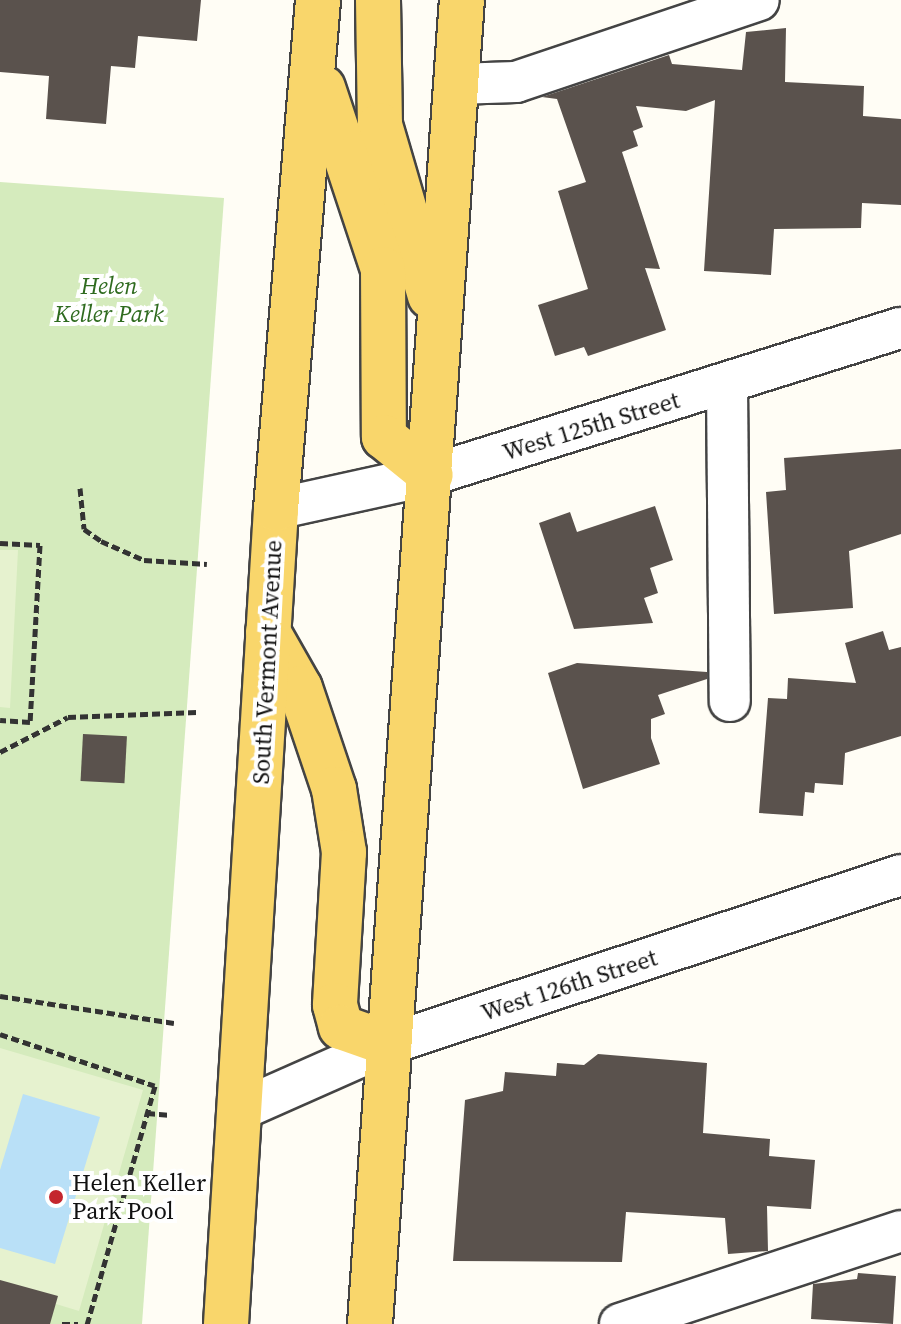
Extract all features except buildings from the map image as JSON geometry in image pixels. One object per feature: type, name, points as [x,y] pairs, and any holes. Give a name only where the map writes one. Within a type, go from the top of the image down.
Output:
[{"type":"main road","name":"South Vermont Avenue","points":[[226,1323],[242,1109],[276,509],[318,0]]},
{"type":"main road","points":[[378,0],[380,125],[436,317]]},
{"type":"main road","points":[[370,1324],[431,475],[436,317],[462,0]]},
{"type":"main road","points":[[315,63],[383,269],[384,437],[431,475]]},
{"type":"main road","points":[[268,632],[300,688],[334,789],[344,852],[335,1005],[341,1027],[389,1044]]},
{"type":"street","points":[[456,84],[516,82],[759,0]]},
{"type":"street","name":"West 125th Street","points":[[276,509],[431,475],[727,385],[901,328]]},
{"type":"street","points":[[727,385],[730,701]]},
{"type":"street","name":"West 126th Street","points":[[242,1109],[389,1044],[901,875]]},
{"type":"street","points":[[620,1324],[901,1231]]},
{"type":"path","points":[[80,488],[84,529],[101,541],[144,560],[207,564]]},
{"type":"path","points":[[0,543],[40,545],[30,734]]},
{"type":"path","points":[[0,752],[68,717],[197,712]]},
{"type":"path","points":[[0,720],[30,722]]},
{"type":"path","points":[[0,996],[174,1023]]},
{"type":"path","points":[[0,1034],[155,1086],[87,1324]]},
{"type":"path","points":[[147,1113],[168,1115]]},
{"type":"path","points":[[62,1324],[78,1324]]},
{"type":"green space","name":"Helen Keller Park","points":[[0,182],[224,198],[142,1324],[0,1324]]},
{"type":"green space","points":[[0,550],[18,550],[10,708],[0,707]]},
{"type":"green space","name":"Helen Keller Park Pool","points":[[0,1048],[143,1090],[79,1311],[56,1304],[0,1324]]},
{"type":"water","points":[[23,1094],[100,1117],[55,1264],[0,1248],[0,1170]]},
{"type":"place","name":"Helen Keller Park Pool","points":[[56,1197]]}]
